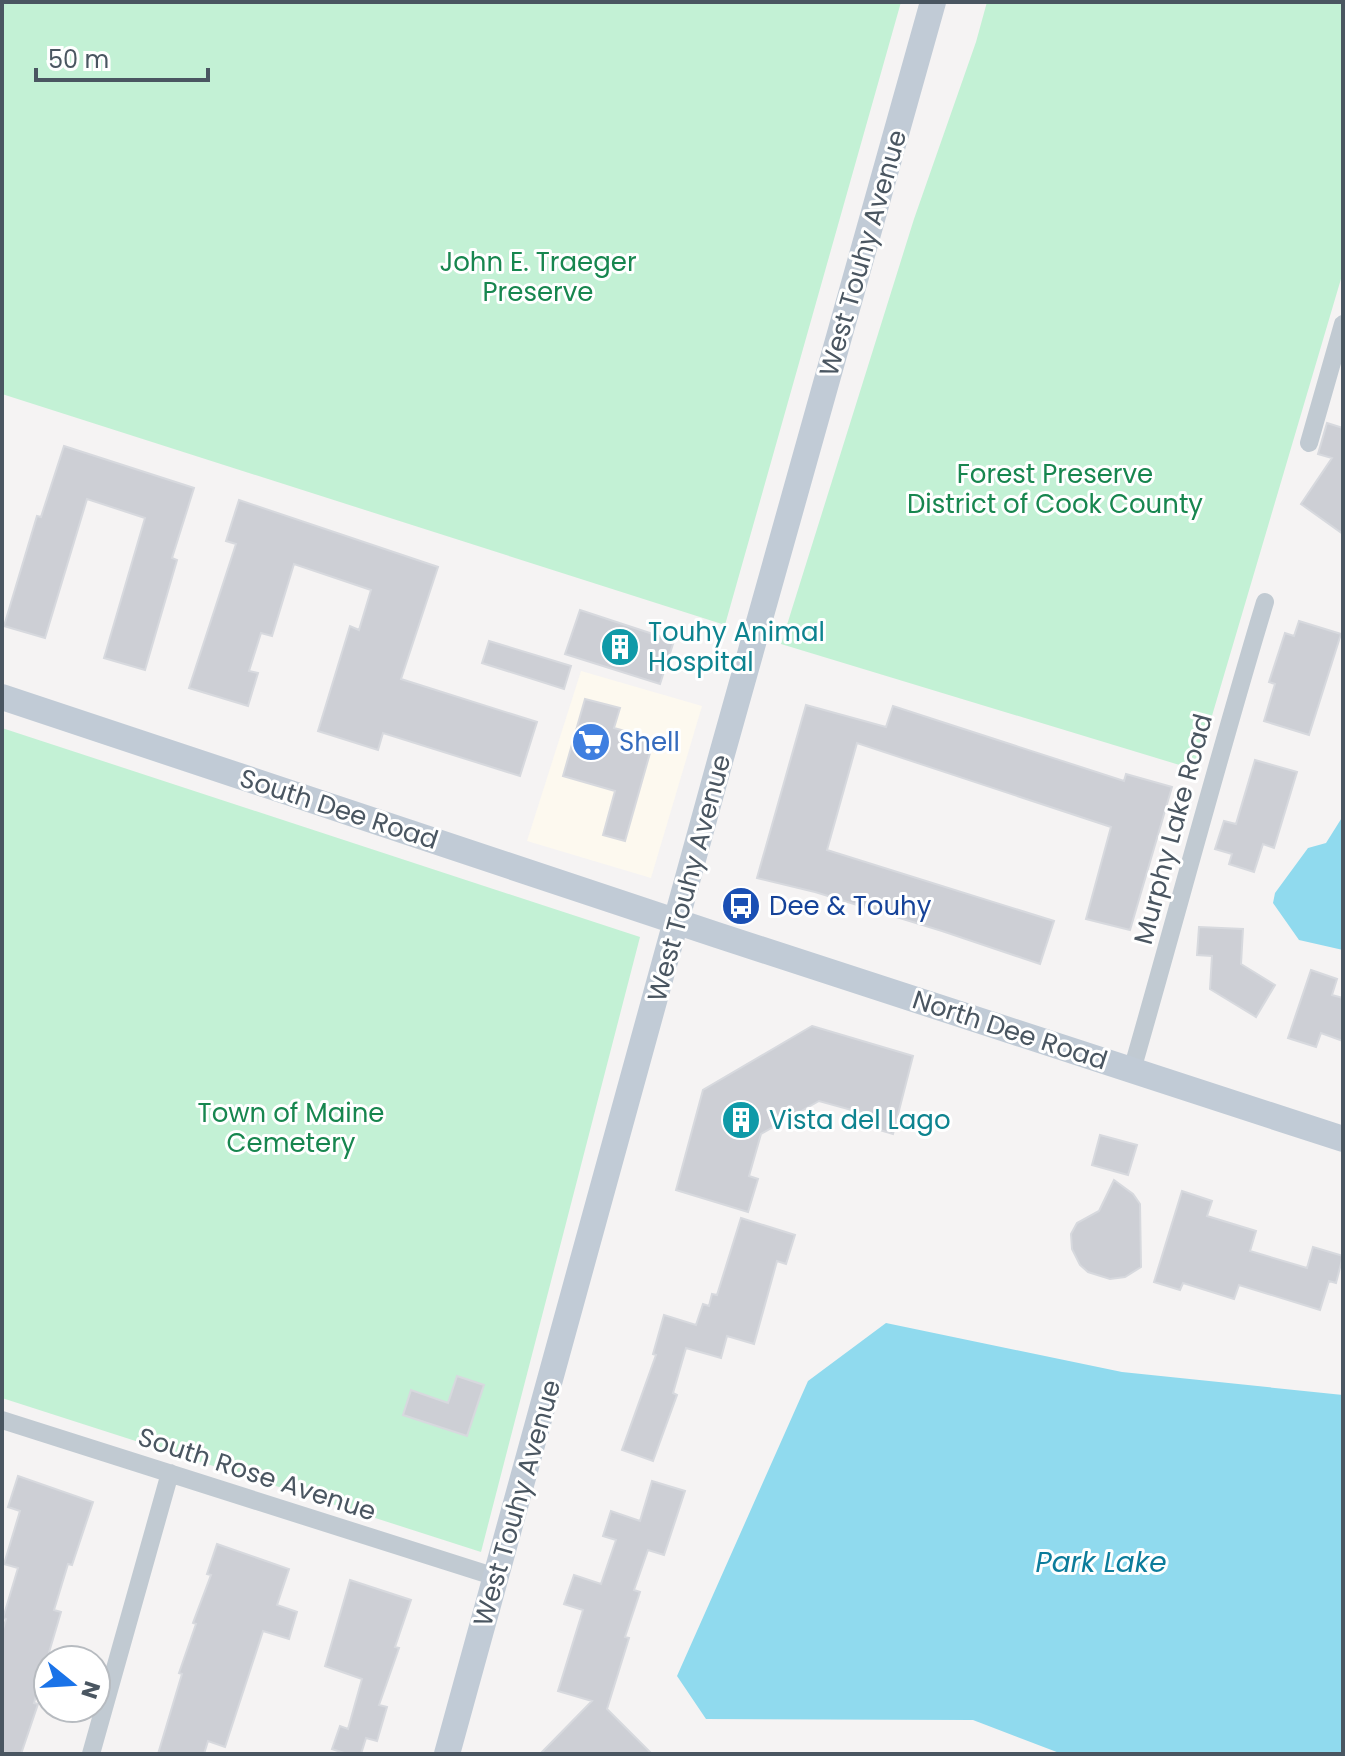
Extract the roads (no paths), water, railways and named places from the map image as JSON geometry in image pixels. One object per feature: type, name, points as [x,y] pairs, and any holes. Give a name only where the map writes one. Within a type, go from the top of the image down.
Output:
[{"type":"main road","name":"West Touhy Avenue","points":[[447,1754],[933,2]]},
{"type":"main road","name":"South Dee Road","points":[[2,697],[677,922]]},
{"type":"main road","name":"North Dee Road","points":[[677,922],[1343,1139]]},
{"type":"street","points":[[1309,443],[1343,324]]},
{"type":"street","name":"Murphy Lake Road","points":[[1132,1070],[1265,602]]},
{"type":"street","name":"South Rose Avenue","points":[[2,1420],[496,1577]]},
{"type":"street","points":[[91,1754],[170,1473]]},
{"type":"water","points":[[1343,816],[1343,950],[1299,940],[1273,903],[1275,893],[1308,848],[1326,843]]},
{"type":"water","name":"Park Lake","points":[[886,1323],[1122,1372],[1343,1395],[1343,1754],[1062,1754],[973,1720],[706,1719],[677,1676],[808,1381]]},
{"type":"place","name":"Touhy Animal Hospital","points":[[620,647]]},
{"type":"place","name":"Shell","points":[[591,742]]},
{"type":"place","name":"Dee & Touhy","points":[[741,906]]},
{"type":"place","name":"Vista del Lago","points":[[741,1120]]},
{"type":"park label","name":"John E. Traeger Preserve","points":[[538,277]]},
{"type":"park label","name":"Forest Preserve District of Cook County","points":[[1055,489]]},
{"type":"park label","name":"Town of Maine Cemetery","points":[[291,1128]]}]
